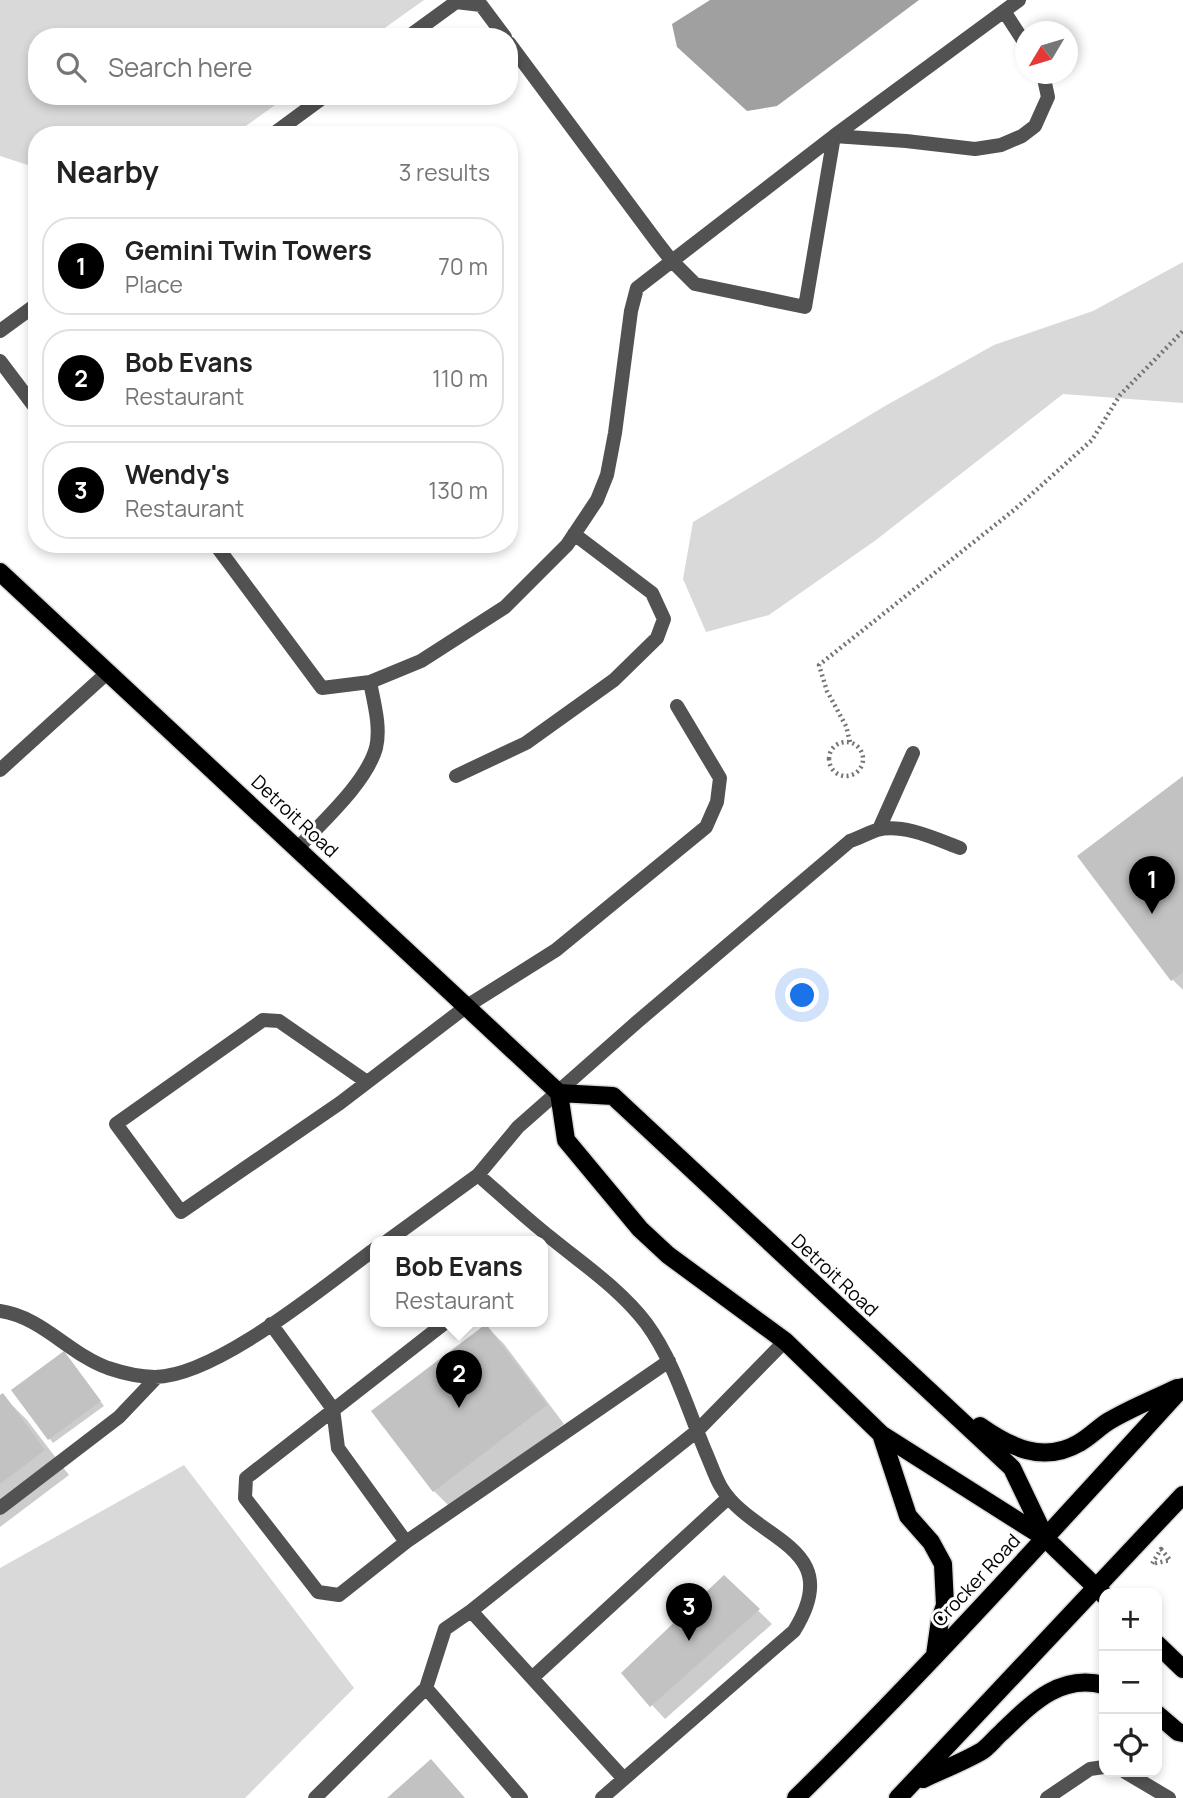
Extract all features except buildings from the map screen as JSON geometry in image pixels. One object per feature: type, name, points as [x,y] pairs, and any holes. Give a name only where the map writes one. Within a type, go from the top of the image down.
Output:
[{"type":"main road","name":"Detroit Road","points":[[0,572],[559,1093],[566,1140],[640,1229],[681,1266],[785,1341],[881,1434],[1045,1538],[1099,1590]]},
{"type":"main road","name":"Detroit Road","points":[[559,1093],[613,1096],[1012,1468],[1045,1538]]},
{"type":"main road","points":[[927,1390],[1012,1447],[1056,1452],[1077,1444],[1108,1422],[1183,1386]]},
{"type":"main road","name":"Crocker Road","points":[[796,1798],[1045,1538],[1183,1386]]},
{"type":"main road","points":[[881,1434],[908,1516],[931,1542],[943,1564],[945,1605],[935,1655]]},
{"type":"main road","points":[[1104,1588],[1183,1494]]},
{"type":"main road","points":[[904,1792],[1099,1594]]},
{"type":"main road","points":[[1162,1649],[1183,1669]]},
{"type":"main road","points":[[904,1792],[984,1750],[1034,1701],[1061,1685],[1087,1682],[1099,1684]]},
{"type":"main road","points":[[1162,1718],[1183,1733]]},
{"type":"street","points":[[222,553],[322,688],[370,682],[421,661],[505,607],[552,561],[597,500],[607,475],[631,311],[638,288],[834,136],[1019,0]]},
{"type":"street","points":[[420,28],[456,2],[481,5],[498,28]]},
{"type":"street","points":[[1004,12],[1015,29]]},
{"type":"street","points":[[518,55],[671,260],[695,284],[805,307],[834,136]]},
{"type":"street","points":[[834,136],[975,149],[1001,145],[1021,136],[1035,125],[1048,97],[1045,84]]},
{"type":"street","points":[[284,126],[313,105]]},
{"type":"street","points":[[0,331],[28,311]]},
{"type":"street","points":[[0,361],[28,398]]},
{"type":"street","points":[[456,776],[526,743],[614,680],[657,638],[664,619],[652,593],[574,534]]},
{"type":"street","points":[[0,769],[107,673]]},
{"type":"street","points":[[298,848],[356,785],[376,749],[378,727],[370,682]]},
{"type":"street","points":[[367,1082],[279,1021],[263,1020],[116,1124],[181,1212],[367,1082],[467,1006],[556,950],[706,827],[717,802],[720,778],[677,706]]},
{"type":"street","points":[[879,829],[914,753]]},
{"type":"street","points":[[394,1236],[478,1175],[518,1127],[850,841],[879,829],[902,830],[927,835],[960,848]]},
{"type":"street","points":[[478,1175],[540,1236]]},
{"type":"street","points":[[548,1244],[592,1269],[646,1324],[669,1362],[720,1486],[739,1510],[770,1530],[804,1562],[811,1589],[808,1603],[794,1631],[602,1798]]},
{"type":"street","points":[[0,1311],[19,1314],[104,1366],[130,1375],[157,1377],[181,1372],[212,1360],[244,1343],[370,1254]]},
{"type":"street","points":[[271,1324],[333,1409],[338,1448],[406,1542]]},
{"type":"street","points":[[440,1327],[246,1478],[245,1497],[318,1592],[339,1595],[406,1542],[669,1362]]},
{"type":"street","points":[[315,1798],[426,1688],[445,1629],[697,1431],[785,1341]]},
{"type":"street","points":[[0,1508],[118,1417],[157,1377]]},
{"type":"street","points":[[532,1678],[729,1498]]},
{"type":"street","points":[[471,1611],[624,1779]]},
{"type":"street","points":[[426,1688],[521,1798]]},
{"type":"street","points":[[1047,1798],[1090,1769],[1099,1768]]},
{"type":"street","points":[[1133,1777],[1169,1798]]},
{"type":"street","points":[[1065,1785],[1074,1798]]},
{"type":"path","points":[[849,742],[834,747],[829,757],[831,768],[846,776],[856,773],[863,763],[862,753],[849,742],[846,726],[827,691],[819,665],[1014,510],[1092,440],[1120,396],[1183,331]]},
{"type":"shaded area","points":[[0,0],[424,0],[385,28],[28,28],[28,105],[275,105],[246,126],[28,126],[28,165],[0,156]]},
{"type":"shaded area","points":[[710,0],[919,0],[777,106],[747,111],[677,47],[672,24]]},
{"type":"shaded area","points":[[1183,262],[1183,403],[1063,394],[876,540],[769,615],[706,632],[683,579],[693,522],[885,406],[994,345],[1093,311]]},
{"type":"shaded area","points":[[184,1465],[354,1688],[245,1798],[0,1798],[0,1568]]},
{"type":"place","name":"Gemini Twin Towers","points":[[1152,914]]},
{"type":"place","name":"Bob Evans","points":[[459,1408]]},
{"type":"place","name":"Wendy's","points":[[689,1641]]}]
